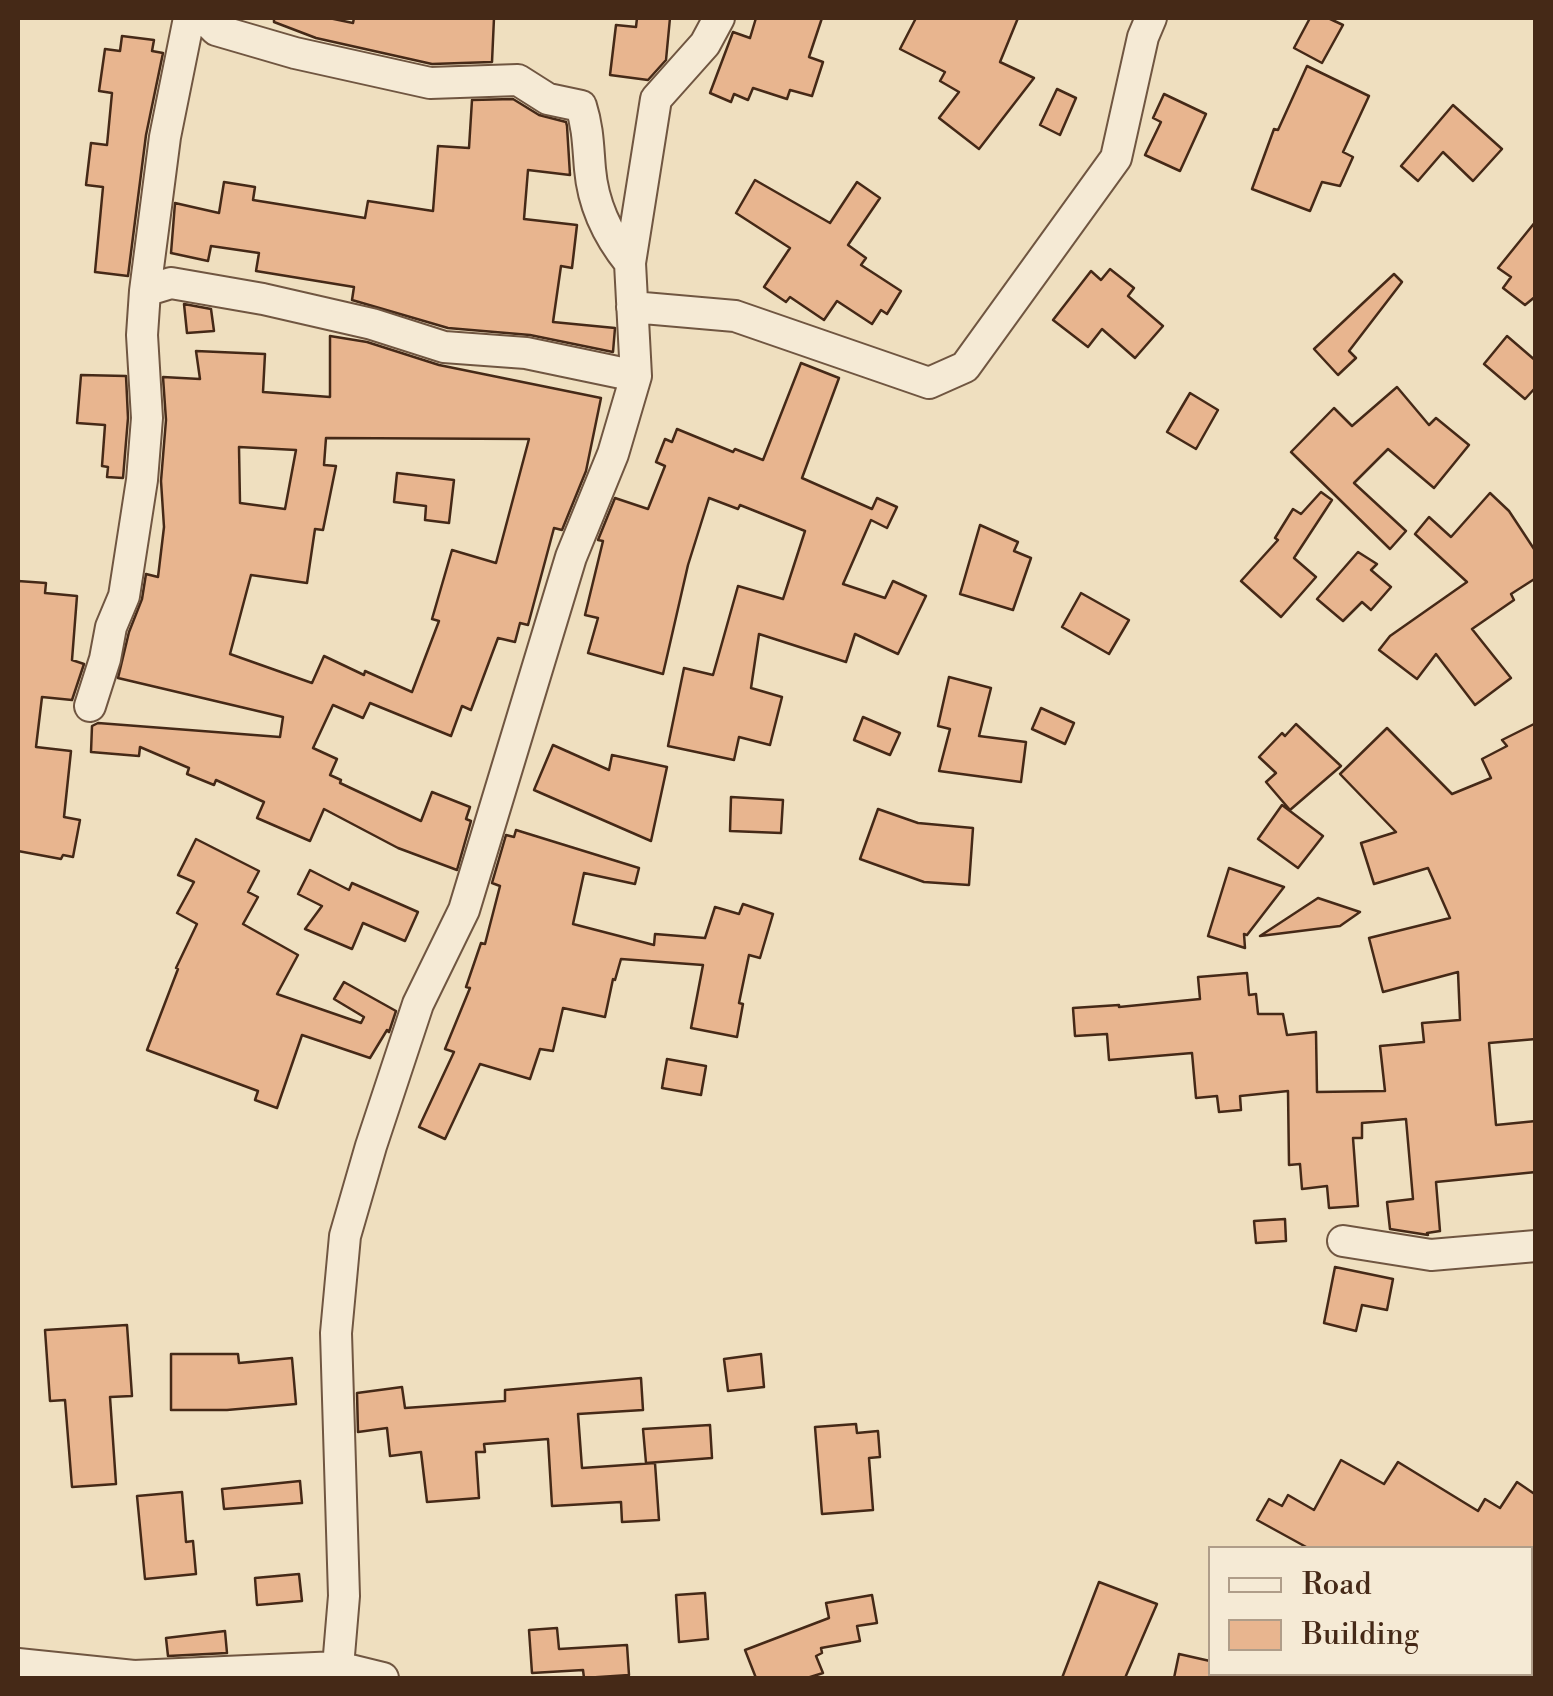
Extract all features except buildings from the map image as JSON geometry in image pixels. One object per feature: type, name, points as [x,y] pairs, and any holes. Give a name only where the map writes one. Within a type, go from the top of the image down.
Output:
[{"type":"street","points":[[90,706],[111,627],[124,596],[142,480],[147,418],[142,334],[146,291],[174,79],[189,18]]},
{"type":"street","points":[[204,18],[216,30],[295,53],[430,83],[518,80],[548,98],[581,106],[590,133],[594,199],[614,244],[630,263]]},
{"type":"street","points":[[338,1667],[344,1596],[336,1333],[345,1236],[418,1004],[464,910],[571,557],[613,454],[636,376],[630,263],[656,99],[704,44],[719,18]]},
{"type":"street","points":[[632,307],[736,316],[929,383],[965,367],[1116,158],[1150,18]]},
{"type":"street","points":[[146,291],[172,283],[372,324],[444,347],[526,352],[636,376]]},
{"type":"street","points":[[1343,1241],[1431,1254],[1536,1246]]},
{"type":"street","points":[[18,1664],[134,1676],[338,1667],[383,1678]]}]
